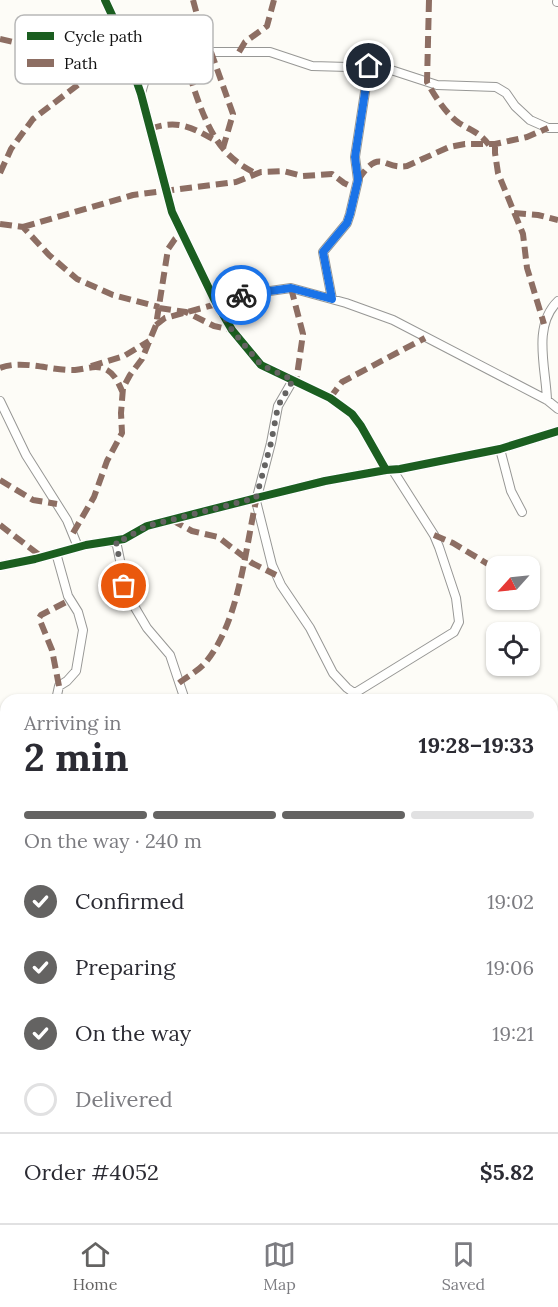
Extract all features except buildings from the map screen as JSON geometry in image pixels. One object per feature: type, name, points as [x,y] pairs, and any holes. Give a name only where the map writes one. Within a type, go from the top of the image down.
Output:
[{"type":"street","points":[[105,0],[112,15]]},
{"type":"street","points":[[213,52],[270,52],[312,66],[369,66],[396,70],[437,85],[496,87],[506,93],[515,106],[530,120],[548,128],[558,128]]},
{"type":"street","points":[[332,299],[323,252],[347,223],[350,214],[358,180],[355,157],[369,66]]},
{"type":"street","points":[[137,84],[172,212],[214,299],[232,330],[261,365],[293,380],[330,398],[352,414],[434,535],[456,598],[459,622],[454,632],[355,693],[333,673],[310,628],[281,585],[272,565],[256,498],[278,406],[293,380]]},
{"type":"street","points":[[141,94],[144,84]]},
{"type":"street","points":[[214,299],[291,288],[332,299],[393,320],[547,400],[558,409]]},
{"type":"street","points":[[547,400],[543,347],[544,324],[549,310],[558,302]]},
{"type":"street","points":[[0,401],[26,455],[67,520],[78,547]]},
{"type":"street","points":[[0,566],[78,547],[124,539],[147,526],[325,481],[500,449],[558,431]]},
{"type":"street","points":[[500,449],[511,491],[522,512]]},
{"type":"street","points":[[116,541],[127,594],[143,622],[170,655],[183,694]]},
{"type":"street","points":[[56,553],[68,596],[78,612],[83,630],[76,671],[59,686],[57,694]]},
{"type":"marked path","points":[[193,0],[197,15]]},
{"type":"marked path","points":[[239,52],[245,42],[267,26],[274,0]]},
{"type":"marked path","points":[[429,0],[427,82],[449,115],[479,134],[489,145]]},
{"type":"marked path","points":[[0,39],[15,42]]},
{"type":"marked path","points":[[213,58],[233,114],[223,148]]},
{"type":"marked path","points":[[0,173],[11,149],[33,119],[79,84]]},
{"type":"marked path","points":[[192,84],[213,134],[232,158],[257,174]]},
{"type":"marked path","points":[[150,129],[178,125],[220,143]]},
{"type":"marked path","points":[[358,180],[372,164],[377,162],[407,166],[449,147],[465,144],[495,144],[527,137],[548,128]]},
{"type":"marked path","points":[[495,144],[498,173],[523,234],[527,268],[544,324]]},
{"type":"marked path","points":[[23,227],[133,195],[236,182],[261,172],[283,171],[303,176],[332,174],[355,188]]},
{"type":"marked path","points":[[514,213],[558,220]]},
{"type":"marked path","points":[[0,224],[23,227],[49,255],[77,279],[113,295],[159,307]]},
{"type":"marked path","points":[[73,533],[94,497],[107,461],[122,433],[123,388],[142,359],[156,325],[168,249],[182,234]]},
{"type":"marked path","points":[[291,288],[303,334],[296,382]]},
{"type":"marked path","points":[[156,325],[165,318],[217,304]]},
{"type":"marked path","points":[[159,308],[186,312],[214,326],[232,330]]},
{"type":"marked path","points":[[330,398],[342,382],[425,338]]},
{"type":"marked path","points":[[91,366],[124,356],[149,341]]},
{"type":"marked path","points":[[0,368],[18,365],[66,370],[99,367],[113,375],[123,393]]},
{"type":"marked path","points":[[0,480],[33,500],[57,504]]},
{"type":"marked path","points":[[179,683],[205,663],[217,647],[226,628],[239,586],[256,501]]},
{"type":"marked path","points":[[172,520],[192,531],[218,537],[252,563],[276,575]]},
{"type":"marked path","points":[[0,525],[42,557]]},
{"type":"marked path","points":[[434,535],[453,543],[486,563]]},
{"type":"marked path","points":[[59,686],[52,650],[39,618],[70,600]]},
{"type":"cycle path","points":[[105,0],[112,15]]},
{"type":"cycle path","points":[[138,84],[172,212],[214,299],[232,330],[261,365],[330,398],[352,414],[386,470]]},
{"type":"cycle path","points":[[0,566],[86,545],[124,539],[147,526],[325,481],[500,449],[558,431]]},
{"type":"way so far","points":[[124,586],[116,541],[147,526],[256,498],[278,406],[293,380],[261,365],[232,330],[214,299],[241,295]]},
{"type":"route","points":[[241,295],[291,288],[332,299],[323,252],[347,223],[350,214],[358,180],[355,157],[369,66]]}]
